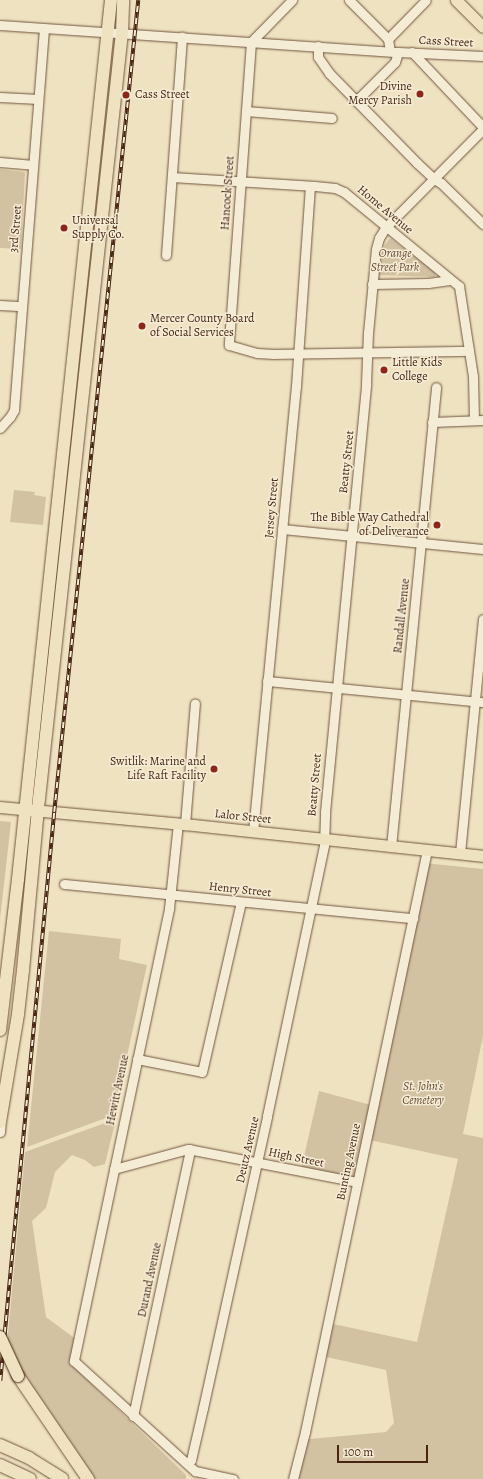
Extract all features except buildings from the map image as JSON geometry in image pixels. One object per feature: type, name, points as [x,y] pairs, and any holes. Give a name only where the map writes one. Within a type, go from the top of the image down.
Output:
[{"type":"highway","points":[[0,1030],[25,810],[111,0]]},
{"type":"highway","points":[[1,1119],[18,1014],[122,33],[123,0]]},
{"type":"highway","points":[[0,1338],[18,1376],[88,1479]]},
{"type":"highway","points":[[0,1445],[19,1453],[62,1479]]},
{"type":"highway","points":[[0,1464],[28,1478]]},
{"type":"main road","points":[[456,0],[483,27]]},
{"type":"main road","name":"Lalor Street","points":[[0,807],[181,823],[483,856]]},
{"type":"street","points":[[251,42],[292,0]]},
{"type":"street","points":[[349,0],[388,39],[394,51],[395,62],[356,101]]},
{"type":"street","points":[[388,39],[426,0]]},
{"type":"street","name":"Cass Street","points":[[0,25],[483,56]]},
{"type":"street","name":"3rd Street","points":[[0,428],[14,410],[44,28]]},
{"type":"street","points":[[166,255],[182,37]]},
{"type":"street","name":"Hancock Street","points":[[251,42],[229,345],[262,354],[298,355]]},
{"type":"street","points":[[318,46],[318,57],[321,63],[356,101],[434,179],[441,183],[483,224]]},
{"type":"street","points":[[412,52],[483,128]]},
{"type":"street","points":[[0,96],[38,99]]},
{"type":"street","points":[[246,111],[332,118]]},
{"type":"street","name":"Beatty Street","points":[[323,839],[366,384],[372,284],[377,244],[386,227],[483,128]]},
{"type":"street","points":[[0,162],[33,165]]},
{"type":"street","name":"Home Avenue","points":[[172,177],[339,189],[450,280],[457,284],[460,289],[479,420]]},
{"type":"street","name":"Jersey Street","points":[[253,832],[298,355],[310,186]]},
{"type":"street","points":[[372,284],[428,283],[450,280]]},
{"type":"street","points":[[0,305],[22,306]]},
{"type":"street","points":[[298,355],[469,351]]},
{"type":"street","name":"Randall Avenue","points":[[391,847],[436,387]]},
{"type":"street","points":[[432,422],[479,420]]},
{"type":"street","points":[[282,529],[483,549]]},
{"type":"street","points":[[460,853],[479,702],[483,619]]},
{"type":"street","points":[[267,681],[479,702]]},
{"type":"street","points":[[181,823],[195,703]]},
{"type":"street","name":"Hewitt Avenue","points":[[133,1416],[74,1360],[172,895],[181,823]]},
{"type":"street","name":"Deutz Avenue","points":[[187,1463],[191,1460],[200,1423],[257,1162],[324,845],[323,839]]},
{"type":"street","name":"Bunting Avenue","points":[[293,1479],[306,1425],[427,850]]},
{"type":"street","name":"Henry Street","points":[[64,884],[413,918]]},
{"type":"street","points":[[137,1059],[202,1072],[241,902]]},
{"type":"street","points":[[0,1132],[1,1119]]},
{"type":"street","name":"High Street","points":[[114,1169],[190,1149],[357,1182]]},
{"type":"street","name":"Durand Avenue","points":[[133,1416],[190,1149]]},
{"type":"street","points":[[133,1416],[195,1471],[233,1479]]},
{"type":"green space","points":[[0,169],[25,172],[21,249],[0,248]]},
{"type":"green space","name":"Orange Street Park","points":[[390,238],[436,273],[435,277],[379,275],[382,249]]},
{"type":"green space","points":[[14,490],[35,492],[34,495],[46,497],[43,525],[10,522]]},
{"type":"green space","points":[[0,821],[11,822],[0,919]]},
{"type":"green space","name":"St. John's Cemetery","points":[[424,863],[483,869],[483,1036],[463,1134],[483,1138],[483,1479],[290,1479],[299,1440],[386,1432],[394,1423],[386,1370],[317,1355],[324,1322],[417,1342],[458,1159],[365,1139],[354,1186],[300,1174],[319,1091],[371,1105]]},
{"type":"green space","points":[[49,931],[121,939],[119,959],[147,965],[114,1115],[27,1147]]},
{"type":"green space","points":[[116,1119],[105,1164],[94,1167],[85,1160],[72,1155],[55,1172],[46,1208],[32,1221],[46,1317],[77,1340],[71,1364],[186,1475],[186,1479],[81,1479],[85,1466],[16,1362],[7,1344],[25,1152]]},
{"type":"railway","points":[[0,1381],[54,812],[138,0]]},
{"type":"place","name":"Divine Mercy Parish","points":[[420,94]]},
{"type":"place","name":"Cass Street","points":[[126,95]]},
{"type":"place","name":"Universal Supply Co.","points":[[64,228]]},
{"type":"place","name":"Mercer County Board of Social Services","points":[[142,326]]},
{"type":"place","name":"Little Kids College","points":[[384,370]]},
{"type":"place","name":"The Bible Way Cathedral of Deliverance","points":[[437,525]]},
{"type":"place","name":"Switlik: Marine and Life Raft Facility","points":[[214,769]]}]
